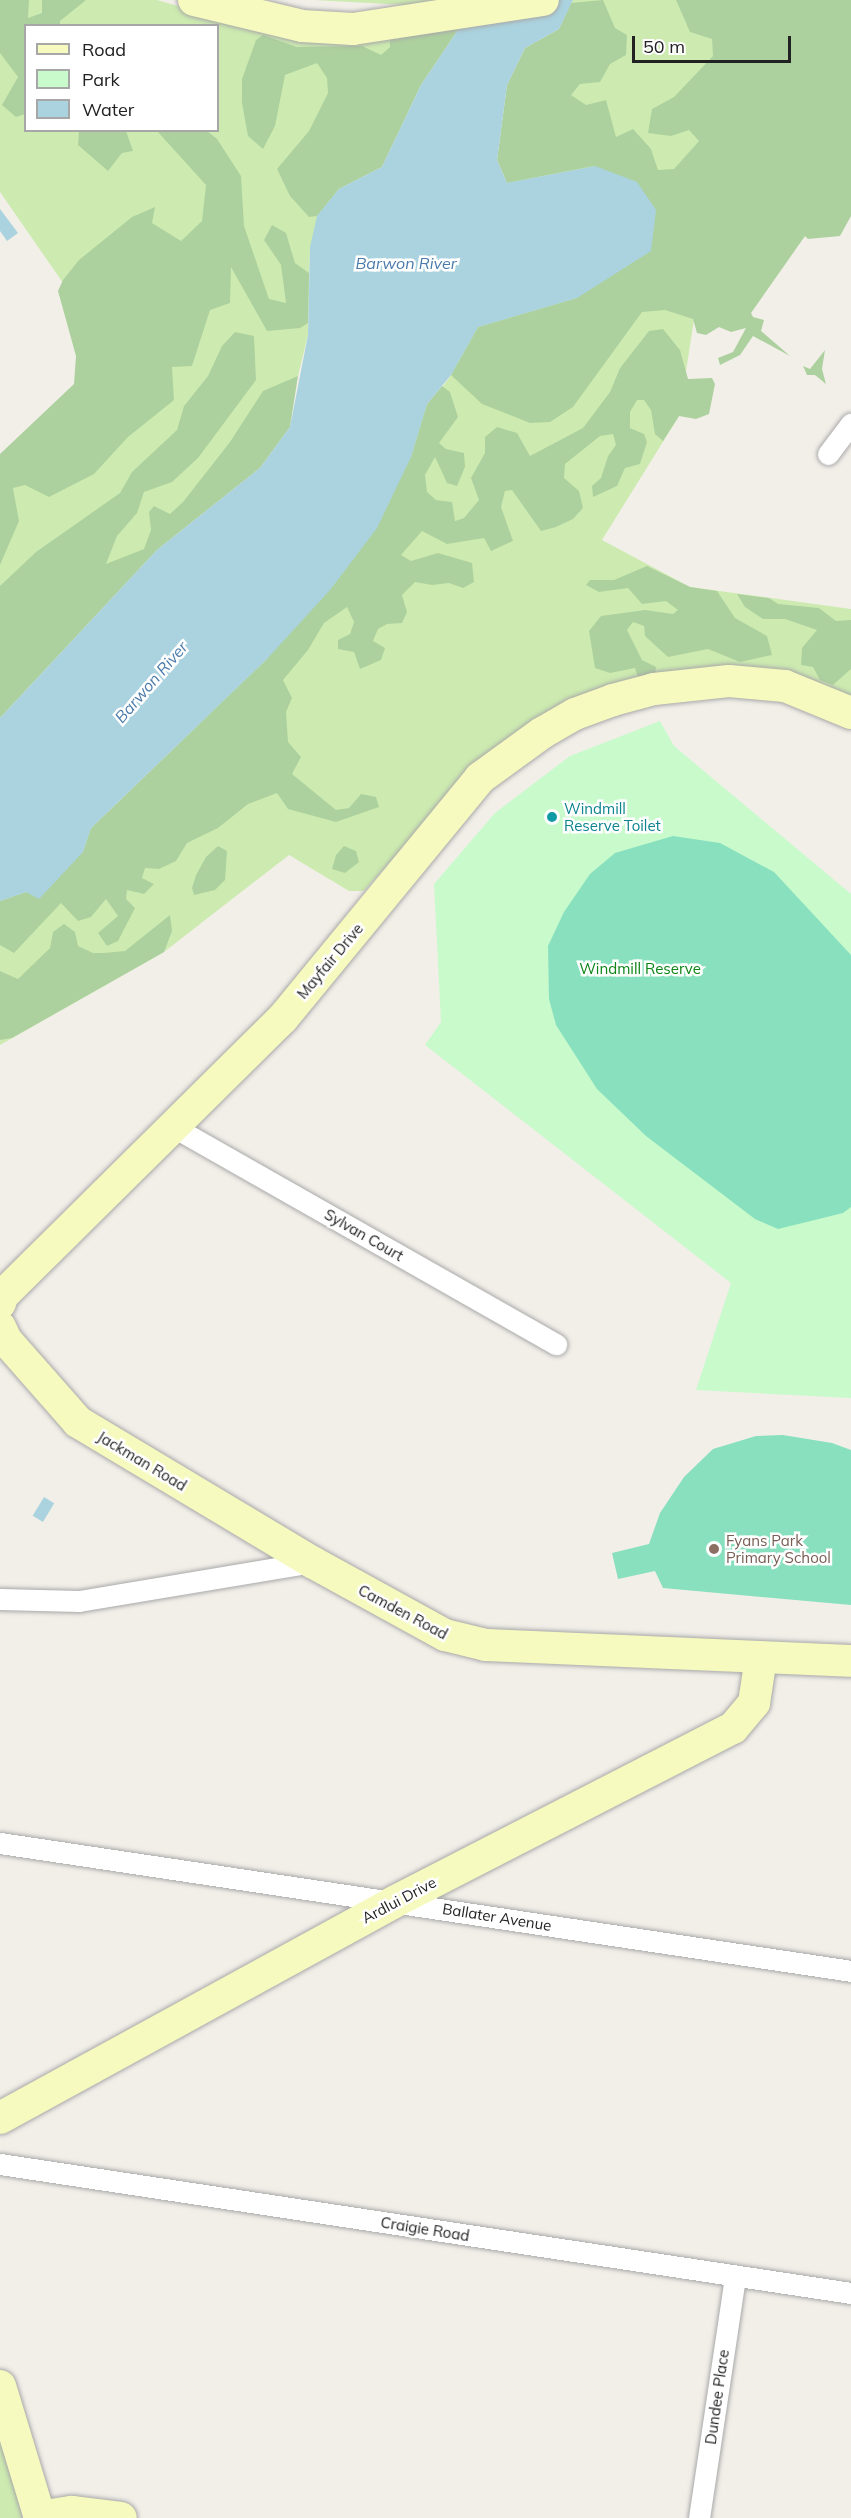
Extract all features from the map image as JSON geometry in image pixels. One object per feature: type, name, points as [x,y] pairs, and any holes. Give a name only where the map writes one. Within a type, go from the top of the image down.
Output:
[{"type":"street","points":[[194,0],[302,26],[352,29],[411,22],[543,0]]},
{"type":"street","points":[[828,454],[851,424]]},
{"type":"street","name":"Mayfair Drive","points":[[0,1303],[2,1296],[283,1018],[480,778],[574,714],[654,689],[729,681],[785,686],[851,713]]},
{"type":"street","name":"Sylvan Court","points":[[172,1126],[556,1344]]},
{"type":"street","name":"Jackman Road","points":[[0,1327],[6,1340],[78,1422],[312,1562]]},
{"type":"street","points":[[0,1599],[79,1601],[312,1562]]},
{"type":"street","name":"Camden Road","points":[[312,1562],[424,1625],[466,1642],[851,1661]]},
{"type":"street","name":"Ardlui Drive","points":[[0,2118],[394,1902],[733,1728],[744,1719],[754,1703],[761,1658]]},
{"type":"street","name":"Ballater Avenue","points":[[0,1843],[851,1971]]},
{"type":"street","name":"Craigie Road","points":[[0,2164],[851,2293]]},
{"type":"street","name":"Dundee Place","points":[[699,2518],[735,2276]]},
{"type":"street","points":[[0,2386],[39,2517],[72,2512],[121,2518]]},
{"type":"green space","points":[[0,0],[157,0],[212,16],[412,30],[310,247],[308,335],[298,376],[0,718],[0,485],[122,368],[0,192]]},
{"type":"green space","points":[[0,0],[29,0],[28,18],[42,13],[42,0],[86,0],[60,21],[60,24],[24,24],[24,114],[16,117],[2,105],[18,77],[0,53]]},
{"type":"green space","points":[[314,0],[466,0],[443,7]]},
{"type":"green space","points":[[573,0],[851,0],[851,183],[801,241],[745,321],[694,320],[679,416],[602,540],[690,587],[851,609],[851,701],[705,673],[466,776],[364,891],[349,891],[289,855],[164,952],[0,1045],[0,901],[26,892],[190,733],[451,375],[507,183],[559,29]]},
{"type":"green space","points":[[603,0],[615,28],[627,35],[626,55],[610,64],[600,82],[580,84],[571,95],[586,105],[606,100],[616,137],[633,129],[651,149],[658,170],[674,169],[699,141],[689,130],[671,136],[648,133],[652,109],[674,97],[713,56],[712,39],[690,32],[676,0],[851,0],[851,216],[840,236],[808,239],[805,236],[751,313],[753,317],[764,320],[761,331],[790,356],[753,336],[740,355],[720,365],[718,358],[733,352],[746,328],[731,332],[719,327],[706,335],[697,333],[693,319],[665,310],[642,312],[573,407],[550,422],[530,423],[482,404],[451,375],[478,327],[577,298],[594,166],[507,183],[497,160],[507,85],[525,48],[559,29],[571,3]]},
{"type":"green space","points":[[464,21],[421,85],[382,167],[339,189],[317,216],[309,217],[290,196],[277,169],[309,131],[328,93],[327,78],[317,63],[285,75],[275,126],[263,149],[248,136],[242,103],[242,79],[256,40],[263,35],[297,47],[362,46],[381,55],[390,47],[390,37]]},
{"type":"green space","points":[[79,132],[126,132],[133,151],[122,153],[108,171],[78,145]]},
{"type":"green space","points":[[158,132],[208,132],[217,139],[241,176],[244,226],[269,299],[286,303],[281,265],[264,240],[272,225],[286,233],[295,263],[309,273],[308,323],[300,328],[267,331],[231,267],[230,303],[210,310],[192,366],[172,367],[174,400],[128,437],[94,474],[49,497],[25,485],[13,488],[19,521],[0,565],[0,454],[74,384],[76,356],[58,291],[63,280],[79,260],[132,217],[155,207],[152,223],[181,241],[202,221],[206,185]]},
{"type":"green space","points":[[663,329],[680,350],[688,379],[712,378],[715,384],[709,414],[696,419],[679,416],[663,441],[655,434],[651,410],[644,400],[637,400],[630,412],[630,428],[644,434],[647,442],[640,464],[625,468],[617,486],[593,497],[592,486],[601,478],[608,456],[616,445],[613,434],[600,436],[565,464],[564,478],[579,491],[583,508],[573,519],[556,527],[541,531],[512,490],[505,491],[501,507],[513,541],[491,551],[484,538],[447,544],[422,531],[401,555],[411,561],[438,553],[472,563],[474,582],[463,588],[449,583],[432,585],[415,582],[402,595],[407,612],[402,623],[387,624],[378,629],[373,641],[385,648],[381,660],[360,669],[354,652],[338,649],[338,640],[350,634],[354,622],[347,607],[324,623],[308,650],[283,680],[292,698],[286,712],[288,742],[301,757],[292,774],[336,810],[349,808],[361,794],[376,797],[379,807],[336,822],[288,809],[277,793],[248,804],[218,828],[187,843],[176,861],[159,869],[145,868],[142,878],[154,884],[144,894],[127,890],[126,899],[135,908],[118,941],[107,946],[98,933],[118,916],[106,899],[91,917],[78,921],[61,903],[14,953],[0,945],[0,901],[26,892],[83,852],[91,828],[266,660],[411,457],[427,404],[442,386],[450,392],[458,417],[439,443],[446,449],[464,453],[465,467],[457,486],[447,483],[435,457],[425,475],[427,492],[436,500],[452,502],[455,521],[464,518],[479,500],[471,478],[485,453],[485,437],[497,427],[517,433],[530,456],[583,428],[610,392],[620,368],[649,331]]},
{"type":"green space","points":[[235,332],[254,336],[256,380],[198,458],[172,482],[144,492],[137,513],[117,536],[106,564],[144,549],[151,530],[149,512],[154,506],[170,514],[183,502],[230,442],[263,391],[298,376],[290,427],[260,468],[157,550],[0,718],[0,586],[36,552],[120,493],[132,472],[177,430],[184,406],[208,376],[222,346]]},
{"type":"green space","points":[[825,350],[822,369],[826,384],[815,375],[807,375],[803,366],[810,369]]},
{"type":"green space","points":[[647,566],[690,587],[717,591],[735,618],[767,636],[772,655],[740,662],[708,649],[668,657],[645,636],[644,626],[633,622],[627,630],[642,660],[656,667],[655,675],[638,678],[635,668],[610,673],[595,668],[589,631],[601,616],[645,610],[673,614],[678,610],[666,601],[642,604],[628,588],[599,592],[586,585],[590,580],[614,580]]},
{"type":"green space","points":[[737,594],[769,598],[778,604],[819,608],[836,621],[851,620],[851,669],[833,685],[820,680],[813,667],[801,665],[802,648],[817,630],[785,619],[763,619],[745,607]]},
{"type":"green space","name":"Windmill Reserve","points":[[660,721],[674,746],[851,894],[851,1398],[696,1390],[731,1283],[425,1045],[441,1022],[434,884],[495,813],[570,756]]},
{"type":"green space","points":[[673,836],[720,843],[774,872],[851,955],[851,1207],[843,1213],[778,1229],[755,1219],[646,1136],[597,1089],[556,1025],[549,999],[548,946],[564,912],[590,874],[615,853]]},
{"type":"green space","points":[[218,846],[227,851],[225,880],[215,890],[194,895],[192,888],[196,875],[206,857]]},
{"type":"green space","points":[[344,846],[356,851],[359,862],[345,873],[332,869],[336,855]]},
{"type":"green space","points":[[170,915],[172,931],[164,952],[12,1038],[0,1040],[0,971],[18,979],[50,948],[53,932],[64,924],[75,932],[78,946],[93,953],[125,951]]},
{"type":"green space","points":[[783,1435],[832,1443],[851,1450],[851,1605],[663,1588],[655,1571],[618,1579],[612,1553],[649,1544],[660,1513],[684,1477],[713,1449],[756,1436]]},
{"type":"green space","points":[[0,2428],[13,2474],[22,2518],[0,2518]]},
{"type":"water","name":"Barwon River","points":[[466,0],[573,0],[559,29],[525,48],[507,85],[497,160],[507,183],[595,166],[637,182],[656,210],[651,251],[577,298],[478,327],[451,375],[427,404],[411,457],[377,528],[330,590],[266,660],[91,828],[83,852],[39,899],[26,892],[0,901],[0,718],[157,550],[260,468],[290,427],[308,335],[310,247],[317,216],[339,189],[382,167],[421,85],[464,21]]},
{"type":"water","points":[[0,209],[18,233],[7,241],[0,231]]},
{"type":"water","points":[[44,1497],[54,1503],[43,1522],[33,1516]]},
{"type":"place","name":"Windmill Reserve Toilet","points":[[552,817]]},
{"type":"place","name":"Fyans Park Primary School","points":[[714,1549]]}]
